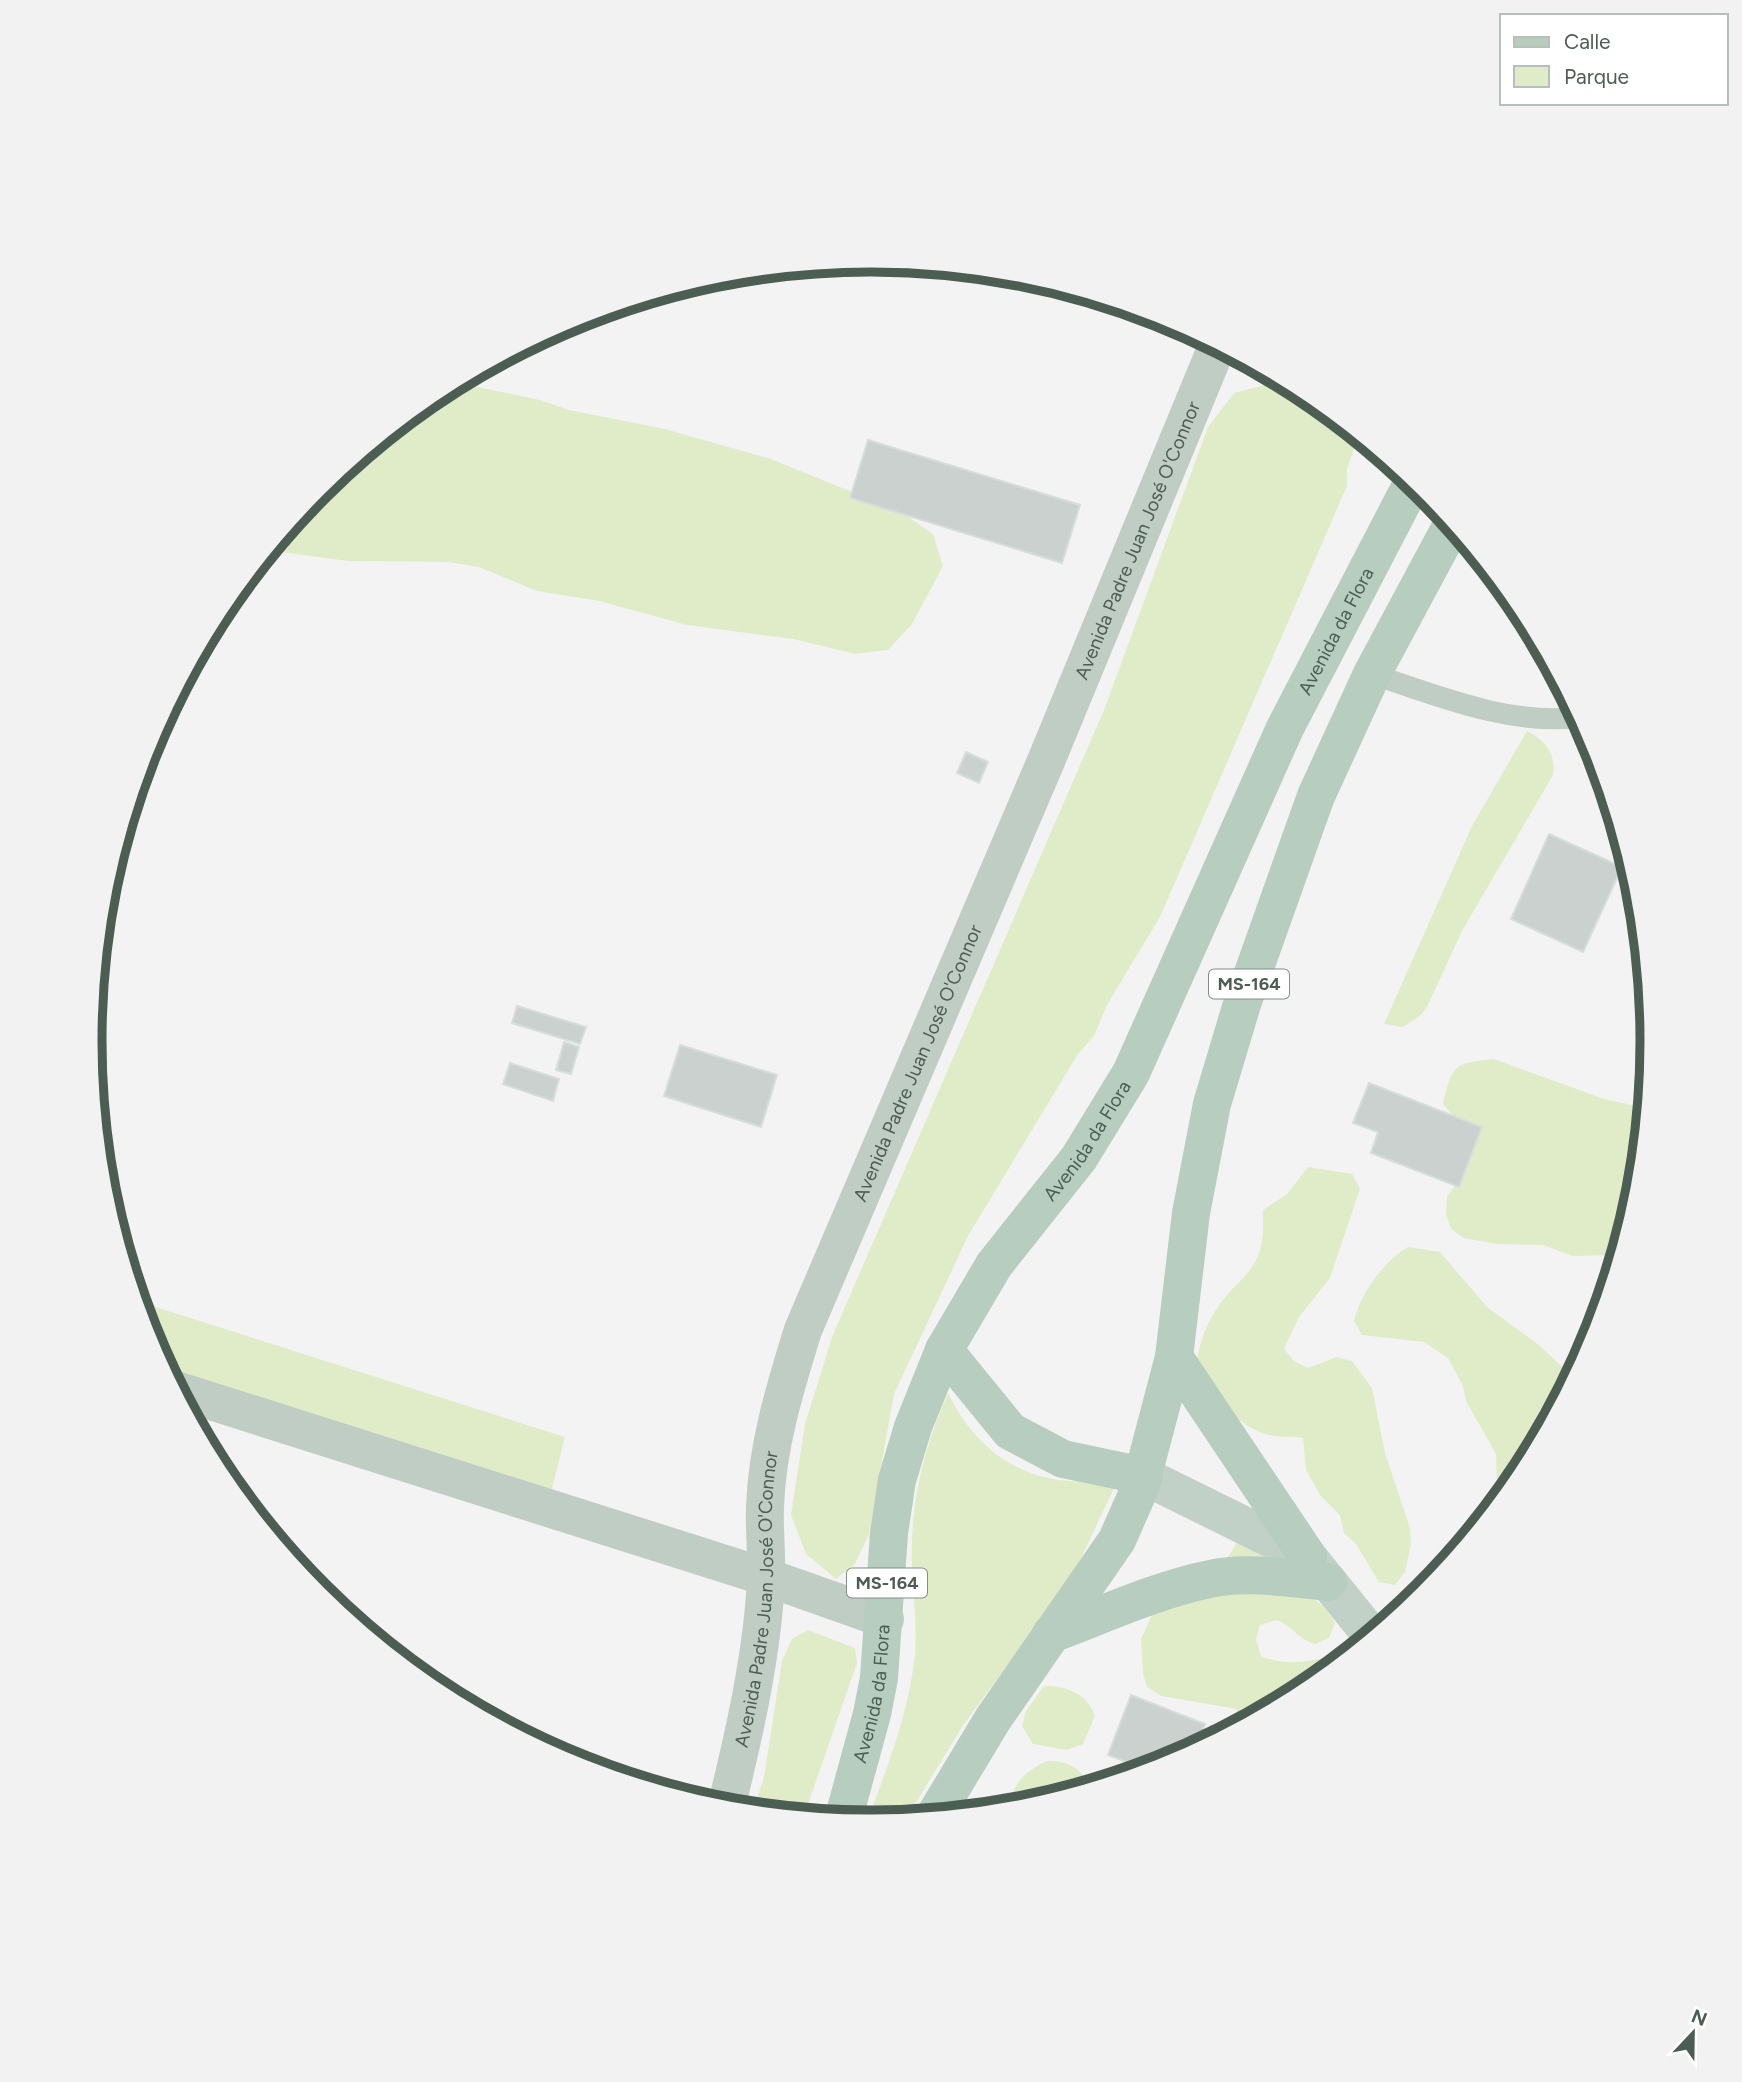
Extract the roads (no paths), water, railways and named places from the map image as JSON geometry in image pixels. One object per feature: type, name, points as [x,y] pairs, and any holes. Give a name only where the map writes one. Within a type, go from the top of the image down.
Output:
[{"type":"main road","name":"Avenida da Flora","points":[[845,1810],[872,1714],[885,1619],[889,1533],[897,1480],[913,1427],[944,1349],[994,1265],[1079,1158],[1131,1073],[1285,728],[1408,491]]},
{"type":"main road","name":"MS-164","points":[[939,1807],[993,1719],[1117,1539],[1144,1476],[1174,1357],[1191,1213],[1212,1104],[1242,1004],[1316,796],[1372,674],[1448,531]]},
{"type":"main road","points":[[944,1349],[1010,1432],[1063,1459],[1144,1476],[1318,1569]]},
{"type":"main road","points":[[1174,1357],[1318,1569],[1366,1629]]},
{"type":"main road","points":[[1051,1634],[1144,1599],[1211,1578],[1272,1576],[1318,1569]]},
{"type":"street","name":"Avenida Padre Juan José O'Connor","points":[[729,1797],[742,1747],[766,1577],[765,1506],[777,1413],[803,1330],[1035,786],[1214,353]]},
{"type":"street","points":[[188,1394],[766,1577],[885,1619]]},
{"type":"lane","points":[[1372,674],[1458,703],[1552,721],[1569,719]]}]
